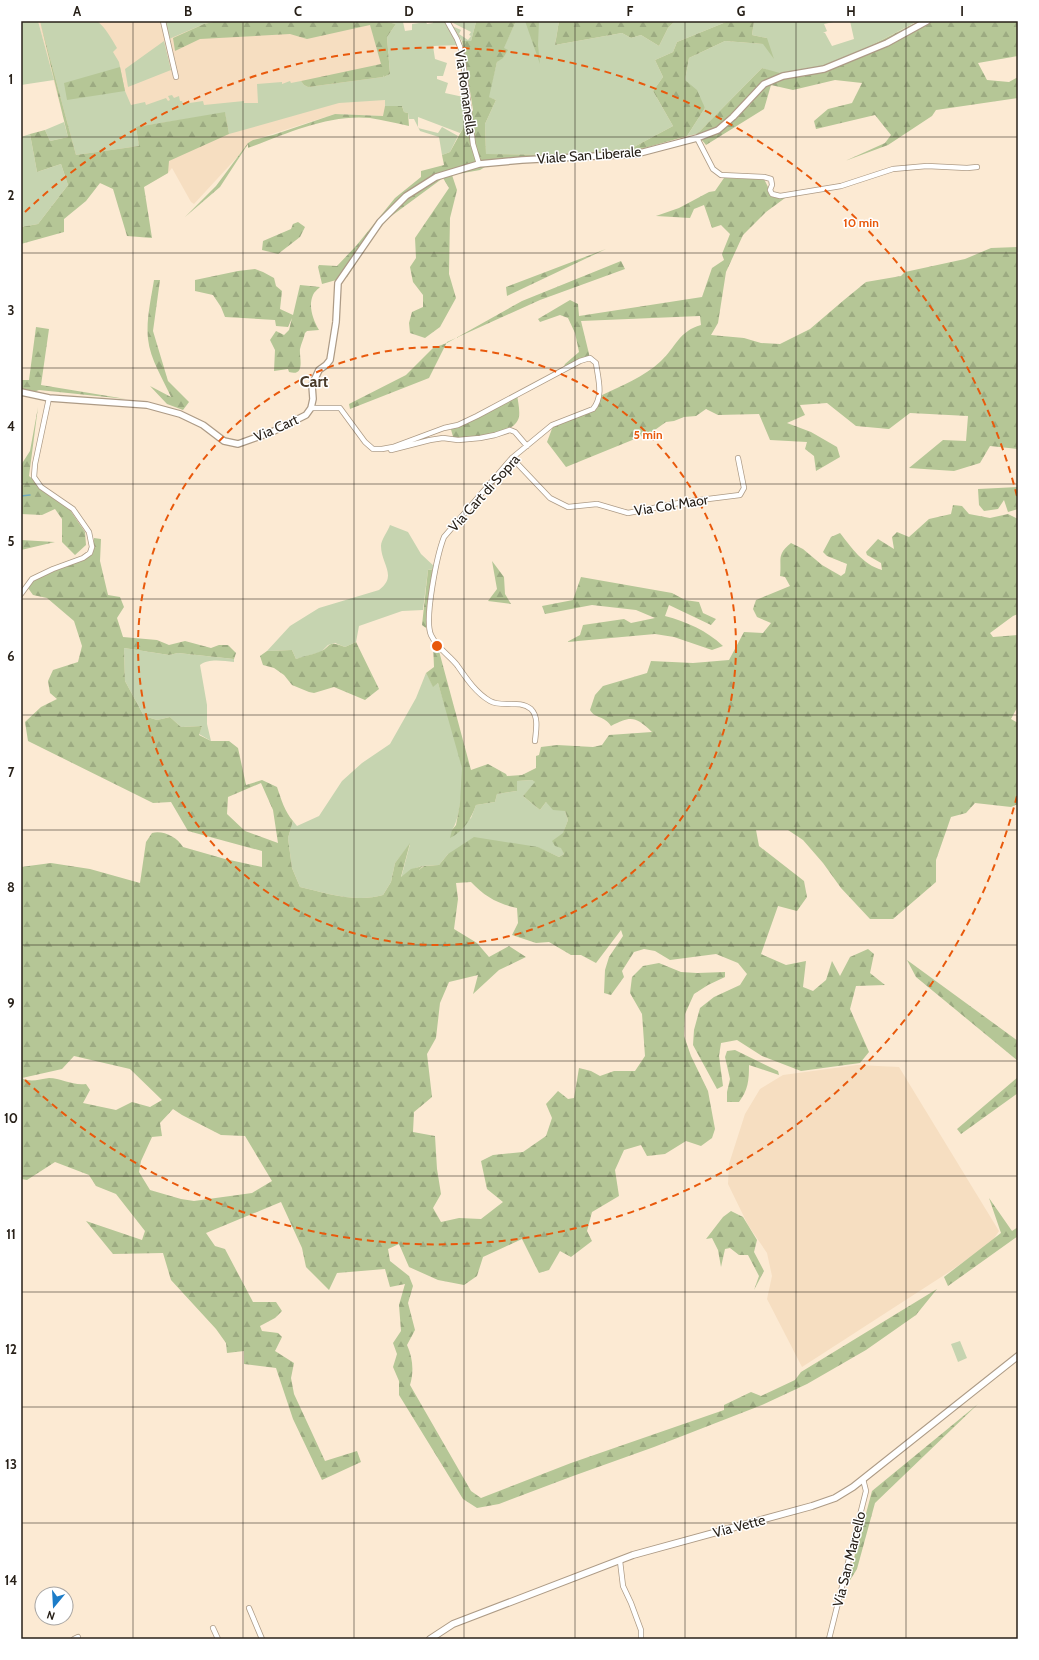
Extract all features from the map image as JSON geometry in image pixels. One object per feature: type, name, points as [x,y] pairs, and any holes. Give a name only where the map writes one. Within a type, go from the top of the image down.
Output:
[{"type":"main road","name":"Via Vette","points":[[430,1639],[453,1624],[620,1560],[663,1546],[812,1506],[835,1498],[853,1487],[1018,1356]]},
{"type":"street","points":[[163,21],[176,77]]},
{"type":"street","name":"Via Romanella","points":[[447,21],[462,52],[473,144],[479,164]]},
{"type":"street","name":"Viale San Liberale","points":[[479,164],[522,160],[636,154],[697,138],[718,130],[733,117],[764,84],[783,76],[824,69],[887,43],[926,21]]},
{"type":"street","points":[[697,138],[713,169],[721,175],[764,177],[771,179],[772,186],[770,190],[772,194],[780,196],[841,186],[893,169],[927,166],[977,167]]},
{"type":"street","name":"Via Cart","points":[[21,392],[49,398],[147,405],[180,414],[203,425],[224,441],[238,444],[274,431],[306,415],[311,408],[313,399],[312,385],[319,370],[330,360],[336,322],[338,283],[380,222],[406,196],[436,177],[479,164]]},
{"type":"street","name":"Via Cart di Sopra","points":[[373,449],[393,447],[444,428],[458,425],[580,361],[590,358],[596,363],[600,396],[598,403],[593,409],[552,425],[512,458],[444,537],[438,553],[428,623],[432,636],[438,646],[454,661],[473,688],[490,701],[498,704],[520,704],[532,710],[536,719],[535,741]]},
{"type":"street","points":[[21,594],[32,579],[53,569],[83,558],[90,553],[92,547],[89,532],[73,509],[41,487],[34,478],[35,464],[49,398]]},
{"type":"street","points":[[311,408],[340,408],[365,442],[373,449],[380,451],[399,449],[418,443],[443,438],[458,440],[480,438],[510,430],[515,432],[527,446]]},
{"type":"street","name":"Via Col Maor","points":[[512,458],[550,498],[568,507],[597,504],[628,513],[684,502],[740,495],[744,488],[738,458]]},
{"type":"street","name":"Via San Marcello","points":[[829,1639],[866,1491],[863,1479]]},
{"type":"street","points":[[620,1560],[623,1586],[631,1602],[640,1630],[641,1639]]},
{"type":"street","points":[[249,1608],[262,1639]]},
{"type":"street","points":[[213,1628],[218,1639]]},
{"type":"shaded area","points":[[38,21],[369,21],[384,72],[386,96],[384,116],[335,114],[253,140],[194,204],[191,202],[172,168],[168,173],[143,187],[96,183],[82,189]]},
{"type":"shaded area","points":[[857,1065],[899,1067],[999,1231],[991,1243],[949,1272],[802,1367],[767,1299],[772,1276],[767,1253],[748,1225],[728,1184],[729,1164],[745,1114],[760,1089],[783,1075]]},
{"type":"green space","points":[[21,21],[38,21],[54,80],[21,85]]},
{"type":"green space","points":[[40,21],[97,21],[108,33],[117,48],[113,52],[119,62],[125,91],[131,105],[145,102],[146,105],[166,98],[168,101],[170,100],[168,96],[172,95],[174,98],[179,96],[180,101],[182,101],[183,104],[203,101],[204,105],[244,101],[244,103],[258,103],[257,84],[282,82],[282,84],[290,81],[291,83],[301,81],[308,87],[383,77],[384,74],[384,77],[390,74],[387,37],[396,24],[383,21],[403,22],[405,31],[412,30],[412,24],[426,22],[427,24],[433,23],[433,21],[447,21],[460,45],[433,46],[435,59],[447,63],[443,76],[437,76],[437,79],[448,83],[445,93],[468,98],[470,118],[460,133],[418,117],[418,127],[414,119],[409,119],[408,113],[404,112],[402,106],[385,106],[385,100],[339,103],[229,134],[225,113],[136,127],[139,146],[76,155]]},
{"type":"green space","points":[[40,21],[76,155],[139,146],[136,127],[225,112],[229,134],[169,161],[168,173],[144,187],[152,238],[127,236],[113,189],[100,183],[86,201],[64,219],[64,232],[21,244],[21,227],[38,224],[68,185],[61,164],[37,172],[30,134],[45,130],[50,141],[68,137]]},
{"type":"green space","points":[[165,21],[218,21],[204,24],[169,39]]},
{"type":"green space","points":[[218,21],[383,21],[396,24],[387,37],[390,74],[384,77],[383,75],[383,77],[308,87],[301,81],[381,64],[370,25],[307,39],[290,34],[200,39],[175,51],[173,38],[204,24]]},
{"type":"green space","points":[[449,21],[484,21],[476,22],[471,41],[462,41],[452,26],[461,30],[459,34],[468,40],[471,36],[469,35],[471,32]]},
{"type":"green space","points":[[516,21],[559,21],[555,45],[622,33],[631,38],[641,35],[659,46],[668,28],[675,21],[726,22],[677,42],[673,52],[655,60],[663,77],[653,91],[673,126],[632,148],[558,155],[486,154],[485,124],[496,100],[488,97],[497,62]]},
{"type":"green space","points":[[516,21],[504,48],[508,50],[503,58],[497,62],[489,97],[496,100],[485,124],[486,154],[558,155],[495,161],[480,170],[452,175],[457,190],[450,218],[449,274],[456,298],[440,327],[425,338],[410,333],[409,323],[412,312],[423,307],[423,295],[413,282],[410,267],[416,258],[415,238],[449,188],[443,178],[390,217],[378,230],[347,277],[322,284],[318,267],[319,265],[337,266],[356,246],[395,198],[421,177],[421,171],[444,165],[442,155],[450,152],[473,110],[462,41],[471,41],[476,22]]},
{"type":"green space","points":[[525,21],[539,21],[538,45],[540,64]]},
{"type":"green space","points":[[559,21],[675,21],[668,28],[659,46],[641,35],[631,38],[622,33],[555,45]]},
{"type":"green space","points":[[725,21],[754,21],[752,35],[767,38],[774,59],[763,44],[725,41],[689,58],[685,80],[697,90],[705,108],[687,136],[634,151],[558,155],[632,148],[673,126],[653,91],[663,77],[655,60],[673,52],[677,42],[726,22]]},
{"type":"green space","points":[[754,21],[838,21],[824,24],[827,31],[823,33],[825,33],[832,46],[854,39],[850,21],[918,21],[874,44],[871,52],[795,80],[762,68],[697,134],[687,136],[705,108],[685,80],[689,58],[725,41],[763,44],[767,38],[752,35]]},
{"type":"green space","points":[[919,21],[1018,21],[1018,56],[978,63],[987,80],[1009,82],[1018,77],[1018,98],[936,110],[932,116],[888,145],[845,161],[885,143],[891,135],[875,115],[816,129],[814,121],[828,109],[852,103],[862,83],[835,80],[793,90],[771,85],[764,109],[706,145],[697,134],[762,68],[794,77],[871,52],[874,44]]},
{"type":"green space","points":[[164,41],[171,70],[128,87],[125,69]]},
{"type":"green space","points":[[120,67],[125,91],[67,100],[64,83]]},
{"type":"green space","points":[[385,106],[402,106],[404,112],[408,113],[409,126],[370,118],[339,119],[292,131],[248,148],[248,144],[220,187],[185,217],[216,186],[248,143],[253,140],[273,135],[335,114],[383,116]]},
{"type":"green space","points":[[64,122],[68,137],[50,141],[45,130]]},
{"type":"green space","points":[[442,127],[458,136],[450,152],[442,155],[439,137],[420,131],[419,128],[438,133]]},
{"type":"green space","points":[[30,134],[37,172],[61,164],[68,185],[38,224],[21,227],[21,137]]},
{"type":"green space","points":[[724,178],[764,179],[773,197],[785,198],[766,212],[743,235],[726,272],[718,323],[711,335],[744,338],[761,343],[780,344],[810,329],[866,282],[901,276],[905,272],[965,259],[991,248],[1018,247],[1018,449],[990,446],[980,463],[954,471],[909,468],[943,440],[966,441],[968,416],[910,413],[889,429],[856,426],[827,403],[800,405],[805,415],[787,423],[811,432],[837,447],[840,457],[816,471],[814,456],[805,449],[807,442],[770,440],[759,414],[718,415],[706,409],[696,416],[684,417],[666,422],[652,432],[566,467],[547,442],[553,426],[597,408],[600,396],[632,381],[654,367],[666,356],[683,335],[701,325],[700,316],[581,321],[590,358],[562,371],[565,364],[579,352],[575,333],[568,318],[560,315],[540,322],[538,319],[570,300],[578,304],[579,316],[702,297],[712,268],[724,260],[722,254],[730,234],[721,225],[712,228],[704,205],[694,209],[690,218],[656,216],[679,208],[709,192],[715,191]]},
{"type":"green space","points":[[298,222],[305,227],[300,237],[278,254],[262,250],[263,241],[291,229],[293,224]]},
{"type":"green space","points":[[606,249],[507,296],[506,287]]},
{"type":"green space","points":[[621,261],[625,269],[540,300],[456,338],[522,301]]},
{"type":"green space","points":[[255,269],[274,278],[276,286],[282,291],[280,309],[293,315],[300,285],[320,287],[315,292],[311,304],[313,317],[319,330],[307,331],[305,333],[300,349],[300,369],[298,372],[289,372],[288,369],[274,371],[275,350],[270,340],[276,331],[284,335],[289,330],[292,318],[288,327],[276,326],[275,320],[225,317],[221,307],[213,295],[195,291],[195,280]]},
{"type":"green space","points":[[154,280],[160,280],[153,331],[168,381],[189,402],[183,410],[167,404],[150,386],[171,397],[154,361],[149,346],[148,317]]},
{"type":"green space","points":[[36,327],[49,329],[41,385],[126,399],[39,390],[21,397],[21,380],[29,380]]},
{"type":"green space","points":[[446,343],[429,378],[350,409],[349,404],[406,375],[433,348]]},
{"type":"green space","points":[[517,395],[519,417],[515,424],[509,429],[481,437],[454,440],[450,426]]},
{"type":"green space","points":[[38,407],[29,476],[70,510],[85,532],[86,545],[75,555],[62,542],[62,519],[55,509],[42,515],[21,514],[21,465],[30,451]]},
{"type":"green space","points":[[1018,487],[1018,509],[1008,512],[1004,500],[998,509],[984,511],[979,505],[978,489]]},
{"type":"green space","points":[[953,505],[962,506],[969,514],[990,518],[1008,514],[1018,519],[1018,614],[990,633],[993,637],[1018,635],[1018,706],[1011,719],[1018,723],[1018,804],[1011,807],[975,803],[966,813],[951,817],[936,860],[936,882],[893,919],[870,919],[841,888],[823,863],[803,840],[788,830],[756,830],[759,846],[804,881],[807,897],[797,911],[778,906],[761,954],[786,965],[806,961],[803,987],[813,991],[826,980],[832,961],[840,976],[850,957],[868,949],[874,954],[870,973],[885,985],[856,986],[850,1009],[869,1052],[860,1063],[801,1071],[762,1056],[737,1040],[721,1043],[719,1056],[723,1086],[717,1089],[693,1045],[694,1030],[700,1008],[714,997],[740,985],[747,974],[738,963],[716,954],[670,960],[655,951],[644,949],[634,952],[622,971],[624,977],[611,995],[604,993],[605,970],[609,957],[623,936],[621,930],[596,963],[581,955],[571,955],[549,942],[536,943],[512,935],[518,923],[517,908],[492,899],[471,882],[456,883],[458,899],[454,929],[477,943],[489,957],[509,946],[526,957],[499,970],[473,994],[478,975],[449,982],[440,1003],[436,1038],[427,1054],[432,1097],[414,1112],[413,1132],[435,1136],[437,1169],[441,1194],[433,1208],[441,1222],[459,1218],[481,1219],[503,1202],[487,1189],[481,1161],[493,1155],[523,1152],[546,1136],[552,1118],[546,1104],[558,1091],[568,1099],[574,1098],[579,1068],[591,1071],[600,1076],[614,1071],[635,1071],[645,1056],[642,1014],[630,993],[632,977],[643,966],[659,963],[681,972],[725,972],[725,977],[694,994],[685,1014],[684,1036],[691,1056],[708,1091],[715,1129],[712,1138],[701,1146],[686,1141],[665,1154],[647,1156],[641,1145],[624,1150],[615,1170],[619,1196],[592,1212],[587,1231],[592,1241],[571,1257],[560,1251],[549,1270],[539,1273],[522,1239],[483,1257],[477,1276],[464,1285],[438,1280],[409,1267],[399,1244],[388,1249],[390,1261],[409,1276],[413,1286],[408,1303],[415,1330],[407,1345],[411,1355],[412,1365],[410,1385],[471,1491],[481,1498],[571,1463],[724,1410],[724,1405],[751,1392],[761,1396],[795,1380],[801,1372],[937,1289],[916,1315],[866,1350],[807,1384],[762,1405],[654,1447],[499,1504],[477,1508],[463,1499],[399,1395],[399,1381],[393,1367],[397,1354],[393,1343],[401,1331],[399,1305],[405,1284],[390,1287],[385,1269],[337,1273],[329,1290],[306,1267],[302,1248],[281,1202],[206,1233],[215,1246],[225,1249],[253,1302],[276,1302],[282,1311],[275,1318],[260,1326],[262,1331],[278,1333],[282,1337],[275,1351],[294,1363],[291,1378],[294,1394],[325,1461],[357,1451],[361,1462],[322,1480],[293,1419],[276,1368],[244,1364],[244,1351],[227,1353],[226,1343],[216,1329],[171,1280],[163,1253],[113,1254],[86,1221],[142,1240],[145,1231],[116,1194],[96,1186],[89,1175],[55,1162],[27,1180],[21,1179],[21,867],[51,863],[90,869],[140,883],[146,842],[152,833],[156,832],[165,833],[173,837],[183,847],[225,859],[262,867],[262,851],[188,831],[171,802],[153,803],[28,741],[25,722],[41,707],[57,699],[50,693],[48,681],[53,670],[78,662],[82,646],[74,621],[47,598],[33,595],[28,588],[33,580],[92,554],[94,538],[101,539],[100,561],[108,595],[120,597],[124,607],[117,618],[123,637],[157,640],[169,645],[185,641],[211,648],[219,645],[228,645],[236,653],[234,659],[178,653],[169,655],[124,648],[125,681],[144,716],[157,720],[170,717],[181,727],[202,726],[199,735],[211,741],[229,741],[238,748],[246,785],[262,780],[277,787],[285,809],[293,821],[288,838],[292,868],[300,887],[352,898],[362,898],[383,895],[391,882],[395,863],[410,843],[401,877],[411,869],[423,866],[419,870],[424,866],[439,865],[448,854],[474,837],[538,847],[559,857],[564,854],[561,848],[555,846],[552,841],[563,833],[568,820],[565,811],[553,810],[546,802],[540,810],[523,796],[535,782],[532,780],[517,781],[517,791],[497,794],[495,802],[476,805],[466,824],[459,832],[450,838],[452,830],[456,825],[460,803],[462,768],[438,683],[433,687],[426,673],[434,667],[433,643],[439,651],[471,770],[488,764],[507,776],[522,775],[536,768],[536,756],[539,755],[541,747],[557,745],[593,747],[602,745],[609,735],[652,732],[637,720],[623,720],[611,726],[605,720],[594,715],[590,710],[595,695],[603,686],[647,673],[651,661],[693,663],[729,660],[744,632],[763,633],[771,623],[757,617],[753,609],[756,600],[790,586],[785,577],[780,576],[781,554],[791,543],[803,549],[822,565],[841,576],[845,573],[847,564],[827,556],[823,552],[831,537],[840,533],[863,560],[882,570],[881,563],[867,555],[866,552],[878,539],[894,549],[892,537],[897,532],[909,537],[929,519],[951,514]],"holes":[[[261,783],[273,810],[278,843],[245,831],[227,814],[228,797]],[[74,1056],[130,1069],[162,1100],[150,1107],[132,1102],[116,1110],[83,1103],[90,1090],[86,1084],[76,1084],[54,1078],[32,1080],[22,1078],[62,1069]],[[173,1109],[221,1135],[245,1136],[272,1181],[252,1193],[194,1201],[181,1199],[150,1190],[139,1172],[141,1161],[152,1137],[162,1136],[160,1123]]]},
{"type":"green space","points":[[390,525],[408,532],[421,554],[436,568],[428,570],[423,610],[402,611],[359,626],[356,642],[345,647],[335,643],[328,645],[321,652],[296,659],[292,650],[267,651],[290,626],[319,608],[379,590],[385,585],[388,575],[381,546]]},
{"type":"green space","points":[[21,540],[55,542],[21,550]]},
{"type":"green space","points":[[492,561],[504,577],[505,594],[511,604],[488,601],[497,589]]},
{"type":"green space","points":[[434,569],[426,628],[422,625],[428,570]]},
{"type":"green space","points":[[581,577],[672,593],[685,600],[699,602],[703,613],[716,619],[711,625],[669,605],[665,616],[696,627],[710,635],[723,646],[712,650],[674,637],[655,634],[567,642],[580,635],[583,625],[624,619],[631,623],[655,618],[636,610],[592,605],[545,614],[542,606],[573,600]]},
{"type":"green space","points":[[356,642],[379,689],[365,700],[334,687],[314,693],[292,685],[284,675],[274,668],[263,665],[260,656],[267,651],[292,650],[296,659],[323,650],[331,644],[345,647]]},
{"type":"green space","points":[[124,648],[169,655],[178,653],[234,659],[234,662],[208,661],[200,665],[207,705],[207,724],[211,741],[199,734],[202,726],[181,727],[170,717],[157,720],[144,716],[125,681]]},
{"type":"green space","points":[[426,673],[433,686],[438,683],[462,767],[461,799],[455,825],[452,830],[471,818],[476,805],[495,802],[497,794],[517,791],[517,781],[532,780],[536,782],[523,796],[540,810],[546,802],[565,811],[568,820],[562,841],[564,854],[559,857],[537,847],[448,854],[439,865],[414,868],[401,878],[410,844],[395,863],[391,882],[383,895],[352,898],[300,887],[292,868],[288,838],[293,821],[297,826],[319,816],[342,781],[362,763],[390,744],[416,698]]},
{"type":"green space","points":[[907,960],[1018,1041],[1018,1061],[916,977]]},
{"type":"green space","points":[[735,1050],[778,1071],[779,1075],[749,1065],[749,1076],[742,1098],[739,1102],[727,1102],[727,1092],[730,1079],[725,1057],[727,1051]]},
{"type":"green space","points":[[1018,1077],[1018,1093],[961,1134],[957,1129]]},
{"type":"green space","points":[[989,1198],[1012,1231],[1018,1227],[1018,1236],[948,1286],[944,1277],[1001,1233]]},
{"type":"green space","points":[[731,1211],[743,1217],[757,1240],[754,1252],[764,1271],[754,1290],[759,1276],[748,1255],[739,1255],[730,1248],[725,1249],[721,1267],[718,1250],[712,1238],[706,1239],[723,1217]]},
{"type":"green space","points":[[960,1341],[967,1358],[958,1362],[951,1344]]},
{"type":"green space","points":[[978,1404],[875,1503],[857,1569],[847,1585],[872,1491]]},
{"type":"waterway","points":[[21,496],[30,495]]},
{"type":"district","name":"Cart","points":[[314,381]]}]
